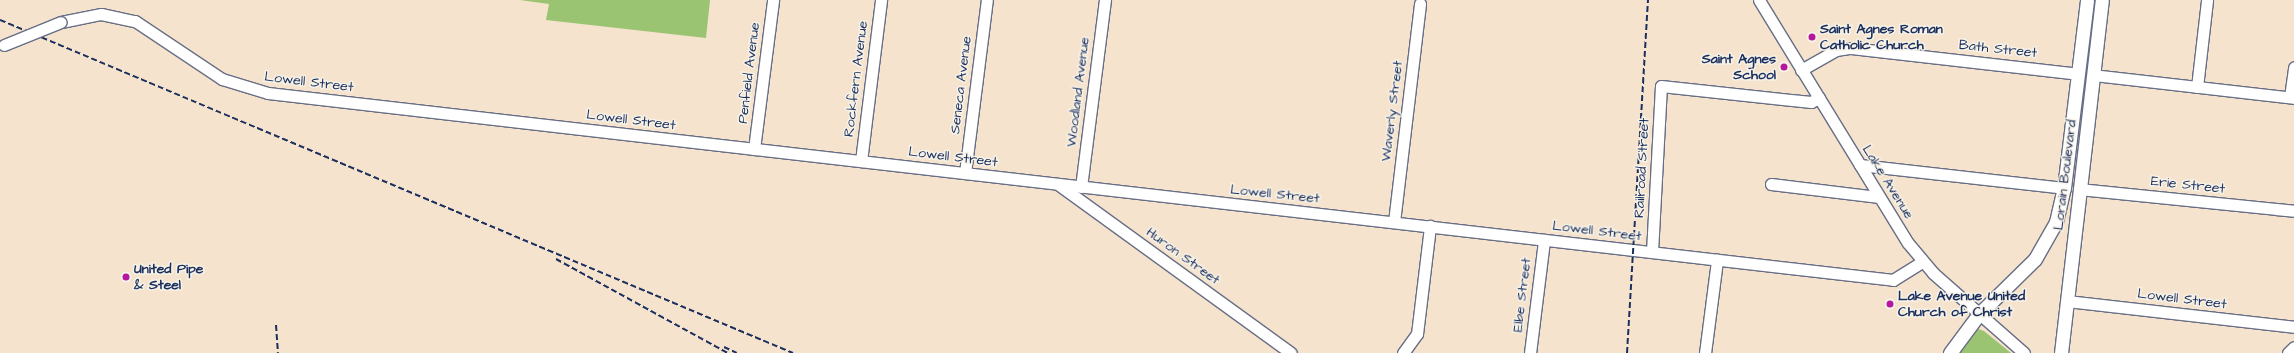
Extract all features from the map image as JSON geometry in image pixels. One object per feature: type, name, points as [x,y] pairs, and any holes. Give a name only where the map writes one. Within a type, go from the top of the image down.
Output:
[{"type":"main road","name":"Lorain Boulevard","points":[[1950,353],[1979,314],[2016,280],[2043,246],[2056,222],[2064,188],[2087,0]]},
{"type":"main road","name":"Lorain Boulevard","points":[[2061,353],[2102,0]]},
{"type":"street","name":"Penfield Avenue","points":[[754,149],[773,0]]},
{"type":"street","name":"Rockfern Avenue","points":[[861,161],[881,0]]},
{"type":"street","name":"Seneca Avenue","points":[[964,173],[987,0]]},
{"type":"street","name":"Woodland Avenue","points":[[1081,187],[1105,0]]},
{"type":"street","name":"Lake Avenue","points":[[1759,0],[1879,197],[1922,262],[2024,353]]},
{"type":"street","points":[[2197,87],[2208,0]]},
{"type":"street","name":"Waverly Street","points":[[1394,222],[1420,4]]},
{"type":"street","name":"Lowell Street","points":[[2,46],[61,22],[102,14],[135,21],[217,76],[256,91],[1893,280],[1922,262]]},
{"type":"street","name":"Bath Street","points":[[1801,70],[1846,48],[2078,74]]},
{"type":"street","points":[[2093,75],[2292,98],[2294,67]]},
{"type":"street","name":"Railroad Street","points":[[1652,252],[1661,86],[1811,102],[1819,98]]},
{"type":"street","points":[[1860,165],[2064,188]]},
{"type":"street","name":"Huron Street","points":[[1059,184],[1291,353]]},
{"type":"street","points":[[1771,184],[1879,197]]},
{"type":"street","name":"Erie Street","points":[[2079,189],[2294,211]]},
{"type":"street","points":[[1403,353],[1417,334],[1430,226]]},
{"type":"street","name":"Elbe Street","points":[[1530,353],[1544,240]]},
{"type":"street","points":[[1705,353],[1717,260]]},
{"type":"street","name":"Lowell Street","points":[[2067,301],[2294,327]]},
{"type":"street","points":[[2288,353],[2294,347]]},
{"type":"green space","points":[[520,0],[710,0],[706,38],[546,20],[549,4]]},
{"type":"green space","points":[[1976,328],[1984,331],[2011,353],[1955,353]]},
{"type":"railway","points":[[1627,353],[1648,0]]},
{"type":"railway","points":[[0,20],[793,353]]},
{"type":"railway","points":[[556,259],[728,353]]},
{"type":"railway","points":[[276,325],[278,353]]},
{"type":"railway","points":[[724,347],[737,353]]},
{"type":"place","name":"Saint Agnes Roman Catholic Church","points":[[1812,37]]},
{"type":"place","name":"Saint Agnes School","points":[[1784,67]]},
{"type":"place","name":"United Pipe & Steel","points":[[126,277]]},
{"type":"place","name":"Lake Avenue United Church of Christ","points":[[1890,304]]}]
